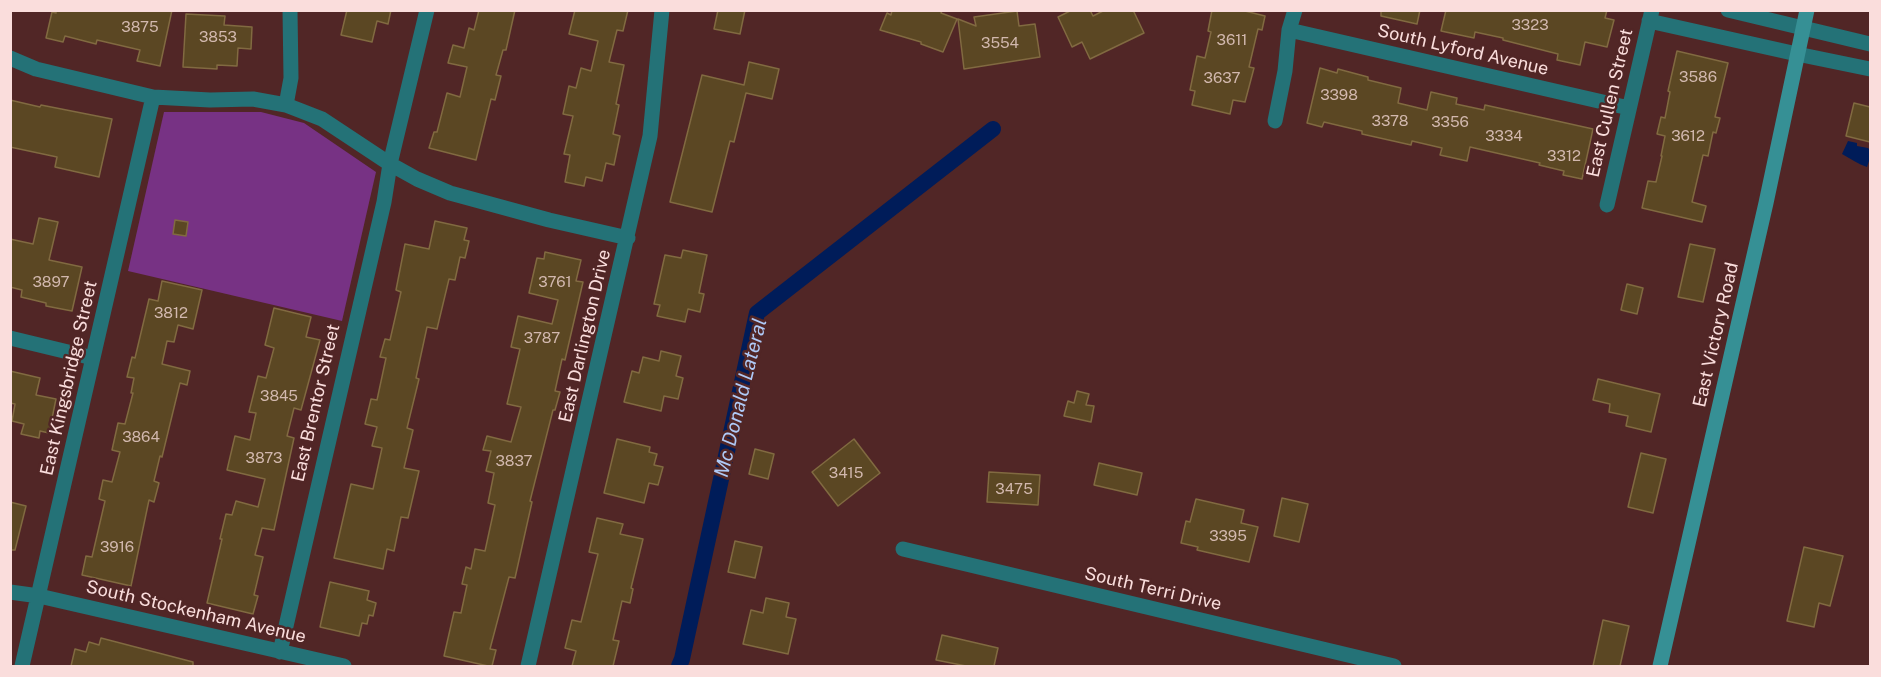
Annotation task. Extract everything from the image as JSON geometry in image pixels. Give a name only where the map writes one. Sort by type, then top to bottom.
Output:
[{"type":"main road","name":"East Victory Road","points":[[1660,666],[1753,260],[1807,10]]},
{"type":"street","points":[[286,105],[291,78],[290,10]]},
{"type":"street","name":"East Brentor Street","points":[[280,652],[427,10]]},
{"type":"street","name":"East Darlington Drive","points":[[528,666],[650,136],[662,10]]},
{"type":"street","points":[[1275,121],[1285,71],[1289,30],[1295,10]]},
{"type":"street","points":[[1728,10],[1870,44]]},
{"type":"street","points":[[1651,16],[1797,54],[1870,69]]},
{"type":"street","name":"East Cullen Street","points":[[1607,205],[1651,16]]},
{"type":"street","name":"South Lyford Avenue","points":[[1289,30],[1629,108]]},
{"type":"street","points":[[10,58],[36,69],[153,97],[210,100],[253,99],[286,105],[322,119],[390,164],[450,193],[549,220],[628,238]]},
{"type":"street","name":"East Kingsbridge Street","points":[[22,666],[153,97]]},
{"type":"street","points":[[10,338],[93,358]]},
{"type":"street","name":"South Terri Drive","points":[[903,549],[1394,666]]},
{"type":"street","name":"South Stockenham Avenue","points":[[10,592],[39,596],[345,666]]},
{"type":"shaded area","points":[[164,112],[261,112],[304,123],[376,172],[342,321],[128,271]]},
{"type":"water","points":[[1848,141],[1870,150],[1867,167],[1842,154]]},
{"type":"building","points":[[56,10],[172,10],[160,66],[137,61],[140,50],[97,40],[96,44],[65,36],[63,42],[46,38],[52,12],[56,13]]},
{"type":"building","points":[[347,10],[391,10],[388,24],[377,21],[372,42],[341,35]]},
{"type":"building","points":[[479,10],[515,10],[506,50],[503,50],[496,75],[501,76],[495,100],[491,99],[476,160],[429,148],[434,132],[437,132],[447,93],[460,97],[467,67],[448,63],[453,45],[464,48],[469,28],[474,30]]},
{"type":"building","points":[[575,10],[628,10],[623,31],[617,30],[609,62],[624,65],[613,134],[620,136],[614,165],[606,163],[602,181],[586,177],[584,186],[565,182],[570,155],[564,154],[573,116],[563,114],[569,86],[576,88],[581,68],[591,71],[598,41],[569,34]]},
{"type":"building","points":[[718,10],[745,10],[740,34],[714,29]]},
{"type":"building","points":[[892,10],[942,10],[941,13],[957,19],[943,52],[921,44],[921,42],[880,30],[887,13],[891,15]]},
{"type":"building","points":[[1072,10],[1090,10],[1093,16],[1105,10],[1133,10],[1144,33],[1090,59],[1082,42],[1072,47],[1058,17]]},
{"type":"building","points":[[1212,10],[1241,10],[1265,16],[1262,30],[1258,29],[1249,67],[1254,68],[1245,102],[1233,100],[1230,114],[1192,105],[1195,91],[1190,90],[1197,56],[1205,58],[1211,32],[1208,31]]},
{"type":"building","points":[[1381,10],[1420,10],[1417,24],[1381,16]]},
{"type":"building","points":[[1446,10],[1607,10],[1605,18],[1614,20],[1607,47],[1585,42],[1580,65],[1557,60],[1558,54],[1503,40],[1503,38],[1475,32],[1474,38],[1441,31]]},
{"type":"building","points":[[1017,11],[1019,26],[1035,24],[1040,57],[964,69],[958,19],[976,26],[974,17]]},
{"type":"building","points":[[186,14],[225,16],[224,25],[252,27],[251,49],[238,48],[237,66],[217,65],[217,69],[183,67]]},
{"type":"building","points":[[1677,51],[1728,63],[1715,117],[1720,118],[1716,133],[1713,132],[1708,156],[1703,155],[1692,202],[1706,206],[1702,222],[1642,208],[1648,181],[1656,182],[1662,156],[1665,136],[1657,134],[1661,117],[1665,118],[1670,92],[1668,91]]},
{"type":"building","points":[[749,62],[779,69],[772,99],[746,93],[734,142],[730,141],[712,212],[670,202],[702,75],[744,85]]},
{"type":"building","points":[[1320,68],[1337,73],[1338,69],[1368,77],[1368,80],[1401,88],[1398,103],[1427,110],[1431,92],[1457,98],[1456,104],[1484,110],[1485,105],[1593,129],[1582,179],[1563,175],[1564,171],[1539,165],[1540,163],[1470,147],[1467,161],[1440,155],[1442,148],[1412,141],[1411,145],[1362,134],[1362,131],[1324,122],[1322,127],[1307,123]]},
{"type":"building","points":[[10,100],[112,119],[99,177],[55,167],[57,157],[10,147]]},
{"type":"building","points":[[1854,103],[1870,107],[1870,142],[1846,136]]},
{"type":"building","points":[[39,218],[58,222],[49,260],[82,267],[72,311],[46,306],[46,303],[21,297],[22,290],[10,287],[10,239],[33,244]]},
{"type":"building","points":[[175,220],[188,222],[186,236],[173,234]]},
{"type":"building","points":[[435,221],[467,228],[464,240],[469,241],[465,258],[460,257],[455,280],[449,279],[437,329],[427,327],[416,378],[419,379],[407,428],[413,430],[404,468],[419,471],[408,518],[401,517],[394,551],[387,549],[383,569],[334,558],[351,484],[373,489],[382,448],[372,446],[377,427],[365,424],[371,399],[377,400],[386,358],[380,357],[385,339],[390,340],[401,292],[396,290],[405,244],[429,249]]},
{"type":"building","points":[[1690,244],[1715,249],[1703,302],[1678,297]]},
{"type":"building","points":[[683,250],[707,255],[699,293],[704,294],[700,312],[688,309],[685,322],[657,316],[660,305],[654,304],[665,255],[681,258]]},
{"type":"building","points":[[545,252],[581,260],[576,281],[583,282],[565,360],[562,359],[555,391],[560,392],[555,410],[553,410],[530,501],[532,502],[515,578],[509,577],[490,649],[496,650],[492,666],[488,666],[444,656],[454,612],[461,613],[467,585],[462,584],[466,567],[471,569],[475,549],[485,551],[495,505],[488,503],[494,473],[486,471],[491,451],[483,450],[487,436],[511,442],[521,407],[507,404],[520,349],[511,347],[518,316],[552,324],[558,300],[529,293],[537,258],[544,259]]},
{"type":"building","points":[[162,281],[202,290],[193,329],[178,325],[174,342],[167,341],[162,364],[190,371],[187,385],[180,383],[154,481],[159,483],[154,502],[149,500],[131,586],[82,575],[86,556],[92,557],[105,501],[99,499],[103,480],[112,482],[120,452],[112,450],[118,423],[125,424],[133,393],[131,393],[134,378],[127,377],[132,357],[135,358],[149,299],[158,301]]},
{"type":"building","points":[[1627,284],[1643,288],[1637,314],[1621,310]]},
{"type":"building","points":[[274,308],[311,317],[306,337],[320,340],[301,410],[294,408],[287,436],[294,438],[274,530],[262,528],[255,555],[263,557],[254,595],[258,596],[253,614],[207,603],[226,514],[232,515],[236,501],[258,507],[265,479],[227,470],[235,436],[250,440],[256,413],[249,412],[258,376],[266,378],[274,348],[265,345]]},
{"type":"building","points":[[661,351],[681,356],[676,376],[683,378],[678,399],[664,396],[661,411],[624,402],[632,371],[639,373],[643,357],[659,361]]},
{"type":"building","points":[[10,371],[40,378],[36,395],[56,399],[49,433],[40,431],[39,438],[21,434],[24,424],[12,421],[15,404],[10,403]]},
{"type":"building","points":[[1598,379],[1660,394],[1651,432],[1626,426],[1628,416],[1609,412],[1610,404],[1593,400]]},
{"type":"building","points":[[1077,391],[1089,394],[1086,405],[1094,406],[1091,422],[1064,416],[1068,401],[1074,403]]},
{"type":"building","points":[[617,439],[650,447],[649,452],[657,454],[654,465],[663,467],[658,485],[649,483],[644,503],[604,493]]},
{"type":"building","points":[[854,439],[880,473],[838,506],[812,472]]},
{"type":"building","points":[[755,449],[774,454],[768,479],[749,474]]},
{"type":"building","points":[[1641,453],[1666,459],[1653,513],[1628,507]]},
{"type":"building","points":[[1099,463],[1142,473],[1137,495],[1094,485]]},
{"type":"building","points":[[989,472],[1040,475],[1038,505],[987,502]]},
{"type":"building","points":[[1282,498],[1308,504],[1299,542],[1274,536]]},
{"type":"building","points":[[1196,499],[1244,510],[1241,523],[1258,527],[1249,562],[1197,550],[1198,547],[1181,543],[1186,521],[1190,522]]},
{"type":"building","points":[[10,502],[26,506],[15,550],[10,550]]},
{"type":"building","points":[[597,518],[623,524],[620,534],[643,539],[631,588],[633,589],[630,603],[622,601],[613,640],[619,641],[613,666],[572,666],[576,651],[565,648],[572,620],[581,622],[598,554],[589,552]]},
{"type":"building","points":[[735,541],[762,547],[755,578],[728,572]]},
{"type":"building","points":[[1804,547],[1843,556],[1830,606],[1819,603],[1814,627],[1787,621]]},
{"type":"building","points":[[330,582],[369,591],[367,600],[376,603],[373,616],[369,615],[367,624],[362,623],[359,636],[320,627]]},
{"type":"building","points":[[766,598],[789,603],[786,617],[796,619],[788,654],[743,644],[751,610],[763,613]]},
{"type":"building","points":[[1603,620],[1629,626],[1620,666],[1593,666]]},
{"type":"building","points":[[942,635],[998,648],[994,666],[966,666],[936,660]]},
{"type":"building","points":[[101,638],[193,662],[193,666],[71,666],[75,649],[86,652],[89,642],[99,645]]},
{"type":"waterway","name":"Mc Donald Lateral","points":[[679,666],[757,313],[993,129]]}]
